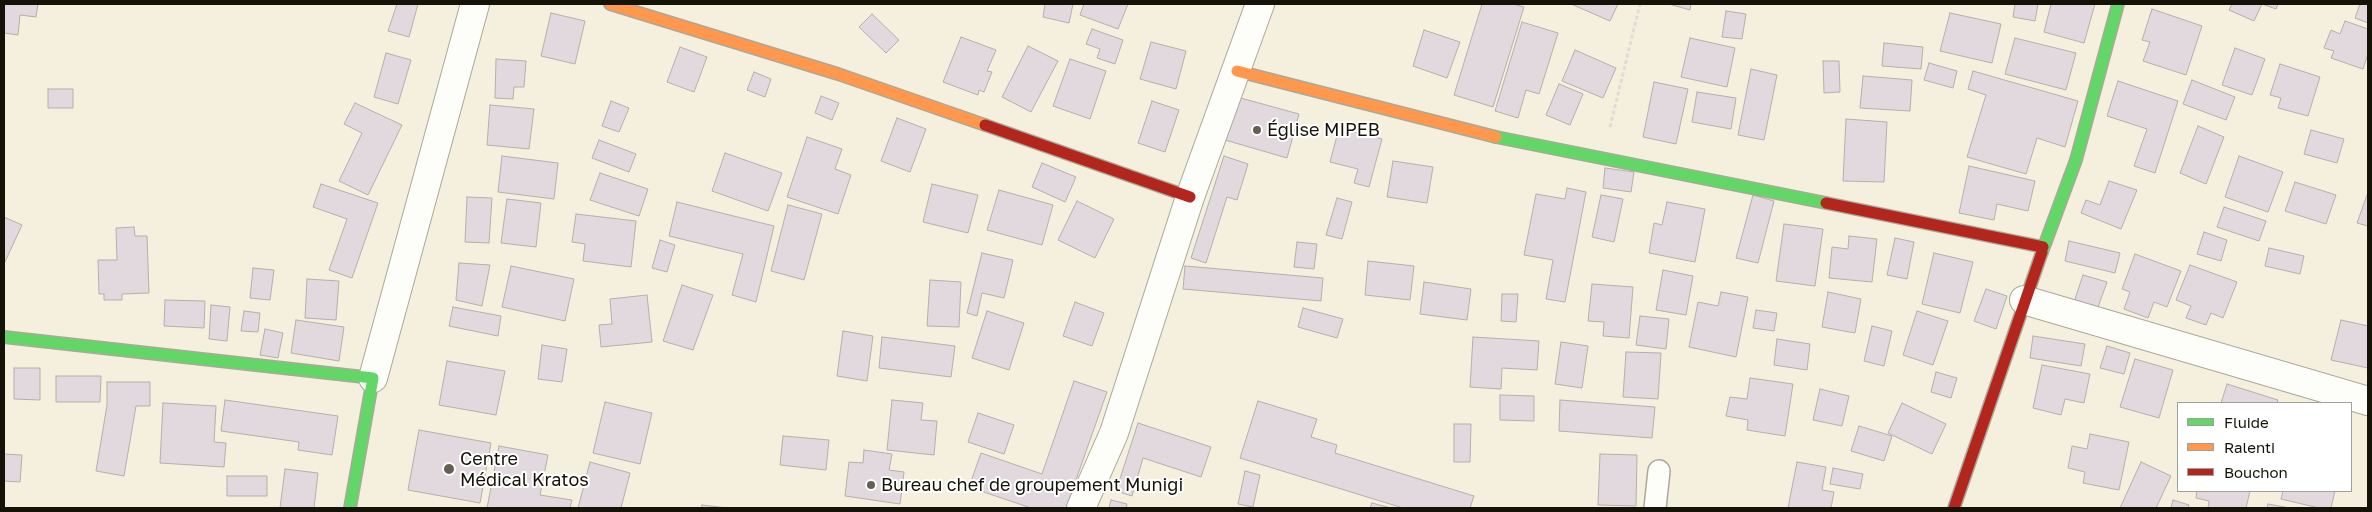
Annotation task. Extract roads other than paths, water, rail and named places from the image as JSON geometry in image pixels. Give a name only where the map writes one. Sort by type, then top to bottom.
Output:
[{"type":"street","points":[[350,508],[373,378],[475,4]]},
{"type":"street","points":[[610,4],[838,74],[1190,197]]},
{"type":"street","points":[[1081,508],[1114,432],[1190,197],[1260,4]]},
{"type":"street","points":[[1954,508],[2024,300],[2076,160],[2118,4]]},
{"type":"street","points":[[1237,71],[1482,134],[2043,247]]},
{"type":"street","points":[[2024,300],[2368,401]]},
{"type":"street","points":[[4,337],[60,345],[373,378]]},
{"type":"lane","points":[[1655,508],[1659,471]]},
{"type":"place","name":"Église MIPEB","points":[[1257,130]]},
{"type":"place","name":"Centre Médical Kratos","points":[[449,469]]},
{"type":"place","name":"Bureau chef de groupement Munigi","points":[[871,485]]}]
